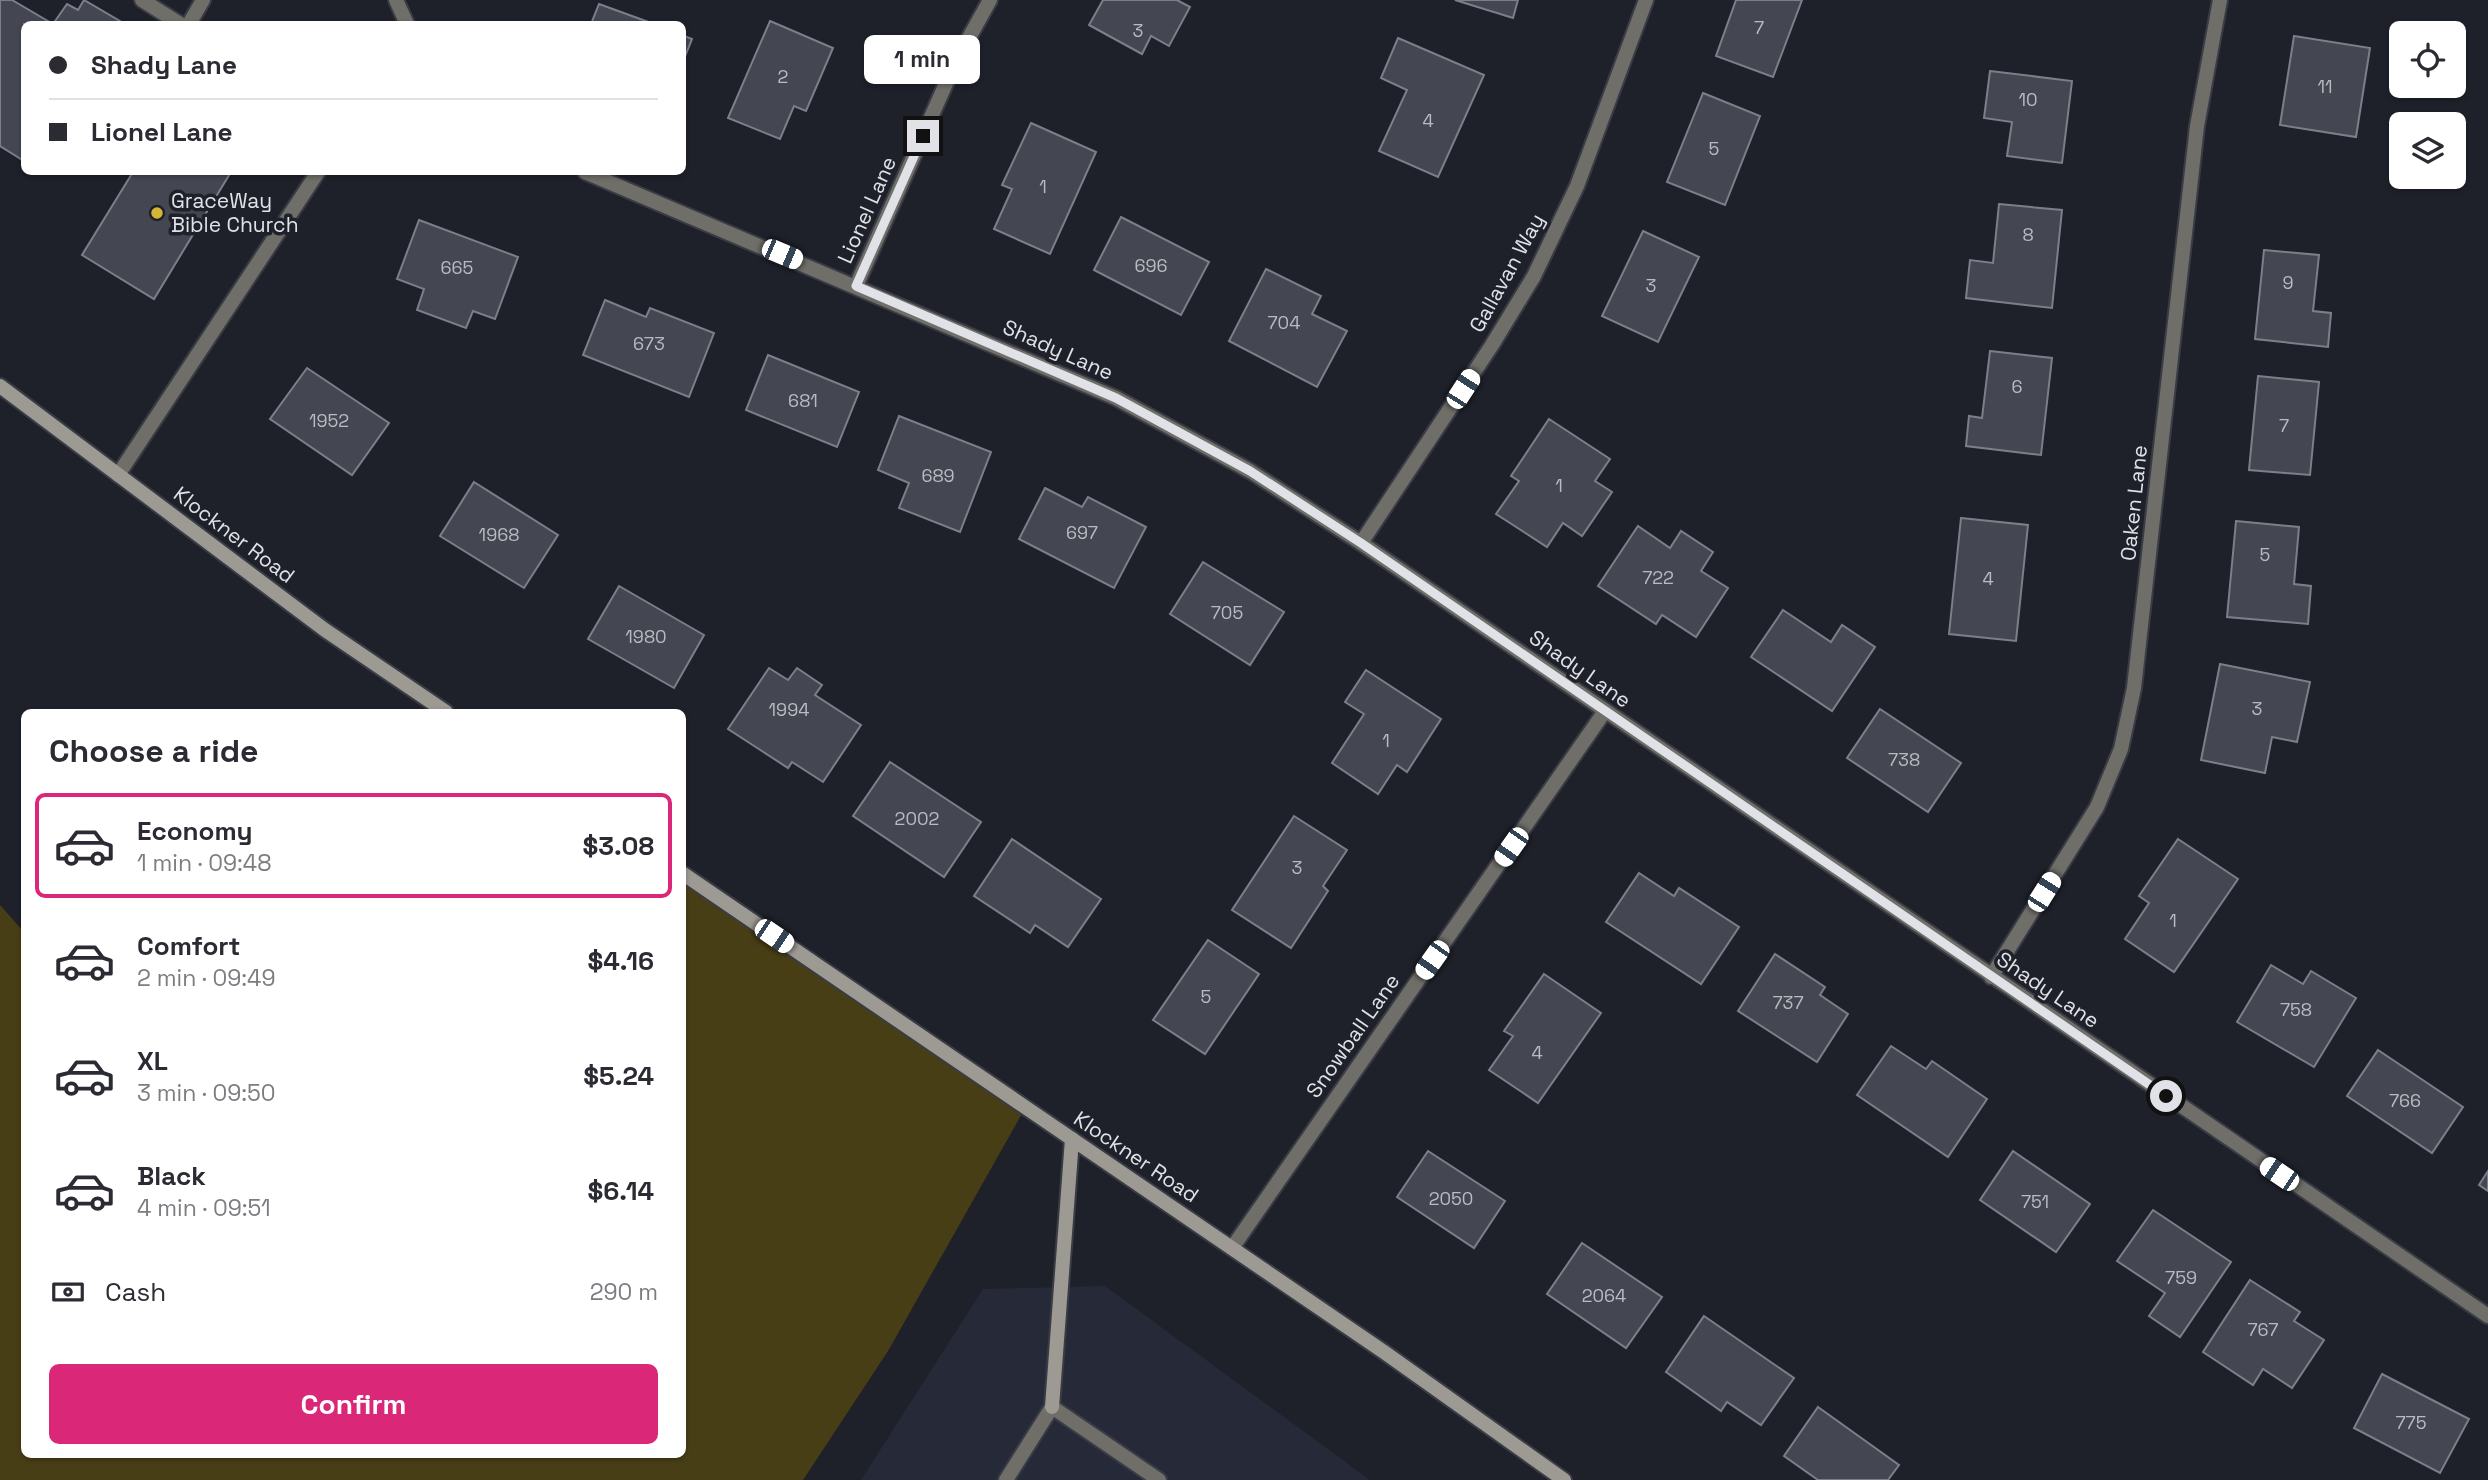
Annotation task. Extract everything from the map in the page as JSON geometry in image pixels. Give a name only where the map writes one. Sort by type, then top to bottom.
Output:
[{"type":"main road","name":"Klockner Road","points":[[0,386],[325,629],[442,709]]},
{"type":"main road","name":"Klockner Road","points":[[686,876],[1384,1352],[1564,1480]]},
{"type":"main road","points":[[1052,1407],[1072,1139]]},
{"type":"street","points":[[142,0],[175,21]]},
{"type":"street","points":[[191,21],[203,0]]},
{"type":"street","points":[[396,0],[406,21]]},
{"type":"street","name":"Lionel Lane","points":[[856,286],[956,61],[990,0]]},
{"type":"street","name":"Gallavan Way","points":[[1361,543],[1492,345],[1534,276],[1577,186],[1646,0]]},
{"type":"street","name":"Oaken Lane","points":[[1991,977],[2097,807],[2121,749],[2134,688],[2197,126],[2220,0]]},
{"type":"street","points":[[118,475],[316,175]]},
{"type":"street","name":"Shady Lane","points":[[591,175],[1116,398],[1250,471],[1361,543],[2488,1316]]},
{"type":"street","name":"Snowball Lane","points":[[1232,1248],[1605,711]]},
{"type":"street","points":[[1006,1480],[1052,1407],[1159,1480]]},
{"type":"shaded area","points":[[686,866],[1028,1103],[888,1351],[803,1480],[0,1480],[0,905],[21,929],[21,1458],[686,1458]]},
{"type":"shaded area","points":[[1105,1286],[1370,1480],[861,1480],[983,1289]]},
{"type":"building","points":[[0,0],[12,0],[48,21],[21,21],[21,159],[0,146]]},
{"type":"building","points":[[84,0],[120,21],[55,21],[67,4],[78,10]]},
{"type":"building","points":[[1103,0],[1177,0],[1190,7],[1169,46],[1151,36],[1142,54],[1089,25]]},
{"type":"building","points":[[1455,0],[1518,0],[1513,18]]},
{"type":"building","points":[[1736,0],[1802,0],[1773,77],[1716,56]]},
{"type":"building","points":[[599,4],[646,21],[592,21]]},
{"type":"building","points":[[770,21],[833,48],[806,111],[794,106],[780,139],[728,118]]},
{"type":"building","points":[[2294,36],[2370,48],[2356,137],[2280,125]]},
{"type":"building","points":[[686,37],[692,39],[686,54]]},
{"type":"building","points":[[1398,38],[1484,75],[1438,177],[1379,151],[1407,90],[1381,78]]},
{"type":"building","points":[[1990,71],[2072,81],[2062,163],[2007,156],[2012,122],[1984,118]]},
{"type":"building","points":[[1703,93],[1760,116],[1725,205],[1667,182]]},
{"type":"building","points":[[1031,123],[1096,152],[1050,254],[994,229],[1012,189],[1002,185]]},
{"type":"building","name":"GraceWay Bible Church","points":[[131,175],[229,175],[154,299],[82,255]]},
{"type":"building","points":[[1999,204],[2062,210],[2052,308],[1966,298],[1970,260],[1993,263]]},
{"type":"building","points":[[1121,217],[1209,262],[1181,315],[1094,270]]},
{"type":"building","points":[[419,220],[518,257],[495,319],[473,311],[466,328],[417,310],[424,289],[397,279]]},
{"type":"building","points":[[1643,231],[1699,257],[1658,342],[1602,316]]},
{"type":"building","points":[[2264,250],[2319,255],[2313,311],[2331,313],[2328,347],[2255,339]]},
{"type":"building","points":[[1266,269],[1321,296],[1312,314],[1347,331],[1317,387],[1229,341]]},
{"type":"building","points":[[605,300],[646,317],[650,308],[714,333],[689,397],[583,355]]},
{"type":"building","points":[[1990,351],[2052,358],[2041,455],[1966,446],[1969,416],[1982,418]]},
{"type":"building","points":[[768,355],[859,392],[837,447],[746,410]]},
{"type":"building","points":[[307,368],[389,423],[352,475],[270,419]]},
{"type":"building","points":[[2258,376],[2319,382],[2310,475],[2249,470]]},
{"type":"building","points":[[899,416],[991,452],[960,532],[899,508],[909,483],[878,470]]},
{"type":"building","points":[[1549,419],[1610,459],[1595,481],[1612,492],[1582,536],[1563,523],[1547,547],[1496,514],[1519,481],[1511,476]]},
{"type":"building","points":[[474,482],[558,535],[524,588],[440,536]]},
{"type":"building","points":[[1045,488],[1082,507],[1088,497],[1146,527],[1114,588],[1019,539]]},
{"type":"building","points":[[1961,518],[2028,525],[2016,641],[1949,634]]},
{"type":"building","points":[[2236,521],[2299,527],[2294,584],[2311,586],[2308,624],[2227,617]]},
{"type":"building","points":[[1638,526],[1670,548],[1681,531],[1713,552],[1701,571],[1728,588],[1696,637],[1662,615],[1656,624],[1598,586]]},
{"type":"building","points":[[1203,562],[1284,612],[1250,665],[1170,614]]},
{"type":"building","points":[[619,586],[704,635],[674,688],[588,639]]},
{"type":"building","points":[[1783,610],[1831,642],[1842,625],[1875,647],[1832,711],[1751,657]]},
{"type":"building","points":[[2220,664],[2310,682],[2297,742],[2272,737],[2265,773],[2201,760]]},
{"type":"building","points":[[769,668],[788,680],[797,668],[822,685],[815,695],[861,725],[823,782],[792,762],[788,768],[728,729]]},
{"type":"building","points":[[1366,670],[1441,719],[1407,772],[1397,765],[1378,794],[1332,763],[1364,714],[1345,702]]},
{"type":"building","points":[[1880,709],[1961,763],[1928,812],[1847,758]]},
{"type":"building","points":[[890,762],[981,822],[944,877],[853,816]]},
{"type":"building","points":[[1294,816],[1347,850],[1323,886],[1328,891],[1291,948],[1232,910]]},
{"type":"building","points":[[1012,839],[1101,899],[1068,947],[1035,925],[1030,933],[974,896]]},
{"type":"building","points":[[2178,839],[2238,879],[2174,972],[2125,939],[2149,903],[2139,896]]},
{"type":"building","points":[[1639,873],[1674,896],[1679,888],[1739,927],[1701,984],[1606,922]]},
{"type":"building","points":[[1208,940],[1259,974],[1205,1054],[1153,1020]]},
{"type":"building","points":[[1775,954],[1825,987],[1820,995],[1848,1014],[1817,1062],[1738,1011]]},
{"type":"building","points":[[2271,965],[2303,984],[2311,971],[2356,998],[2314,1067],[2237,1022]]},
{"type":"building","points":[[1544,974],[1601,1013],[1538,1103],[1489,1070],[1513,1036],[1504,1031]]},
{"type":"building","points":[[1891,1046],[1926,1069],[1932,1061],[1987,1099],[1948,1157],[1857,1095]]},
{"type":"building","points":[[2378,1050],[2463,1107],[2432,1153],[2347,1096]]},
{"type":"building","points":[[1428,1151],[1505,1201],[1474,1248],[1397,1197]]},
{"type":"building","points":[[2013,1151],[2090,1204],[2056,1252],[1980,1200]]},
{"type":"building","points":[[2488,1171],[2488,1191],[2479,1185]]},
{"type":"building","points":[[2153,1210],[2231,1262],[2180,1337],[2149,1316],[2165,1293],[2117,1261]]},
{"type":"building","points":[[1582,1243],[1662,1297],[1626,1348],[1547,1294]]},
{"type":"building","points":[[2250,1280],[2300,1312],[2294,1321],[2324,1340],[2292,1388],[2263,1369],[2253,1385],[2203,1352]]},
{"type":"building","points":[[1704,1316],[1794,1378],[1761,1425],[1727,1402],[1721,1411],[1666,1372]]},
{"type":"building","points":[[2382,1374],[2469,1419],[2440,1473],[2354,1428]]},
{"type":"building","points":[[1818,1407],[1899,1465],[1888,1480],[1818,1480],[1784,1456]]},
{"type":"place","name":"GraceWay Bible Church","points":[[157,213]]},
{"type":"route","points":[[923,136],[856,286],[1116,398],[1250,471],[1361,543],[2166,1096]]}]
